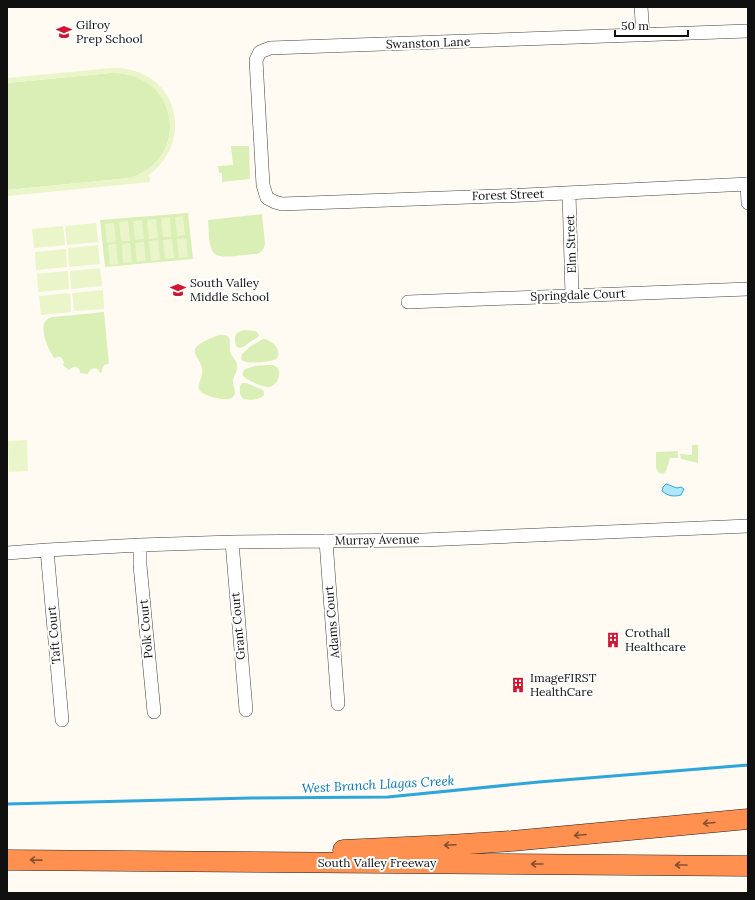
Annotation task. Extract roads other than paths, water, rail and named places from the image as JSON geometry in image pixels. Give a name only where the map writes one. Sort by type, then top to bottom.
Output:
[{"type":"highway","points":[[65,860],[376,849],[470,844],[748,819]]},
{"type":"highway","name":"South Valley Freeway","points":[[7,860],[748,866]]},
{"type":"street","points":[[641,7],[643,35]]},
{"type":"street","name":"Swanston Lane","points":[[269,200],[263,185],[256,60],[260,52],[270,48],[748,31]]},
{"type":"street","points":[[748,184],[748,203]]},
{"type":"street","name":"Forest Street","points":[[269,200],[282,204],[569,193],[748,184]]},
{"type":"street","name":"Elm Street","points":[[569,193],[572,295]]},
{"type":"street","name":"Springdale Court","points":[[408,302],[748,289]]},
{"type":"street","name":"Murray Avenue","points":[[7,553],[140,545],[435,539],[748,526]]},
{"type":"street","name":"Adams Court","points":[[326,541],[338,704]]},
{"type":"street","name":"Grant Court","points":[[232,542],[246,710]]},
{"type":"street","name":"Polk Court","points":[[140,545],[140,566],[154,712]]},
{"type":"street","name":"Taft Court","points":[[47,550],[62,720]]},
{"type":"water","points":[[666,484],[684,489],[681,495],[669,495],[662,491]]},
{"type":"waterway","name":"West Branch Llagas Creek","points":[[7,804],[251,798],[388,797],[539,782],[748,765]]},
{"type":"place","name":"Gilroy Prep School","points":[[64,32]]},
{"type":"place","name":"South Valley Middle School","points":[[178,290]]},
{"type":"place","name":"Crothall Healthcare","points":[[613,640]]},
{"type":"place","name":"ImageFIRST HealthCare","points":[[518,685]]}]
